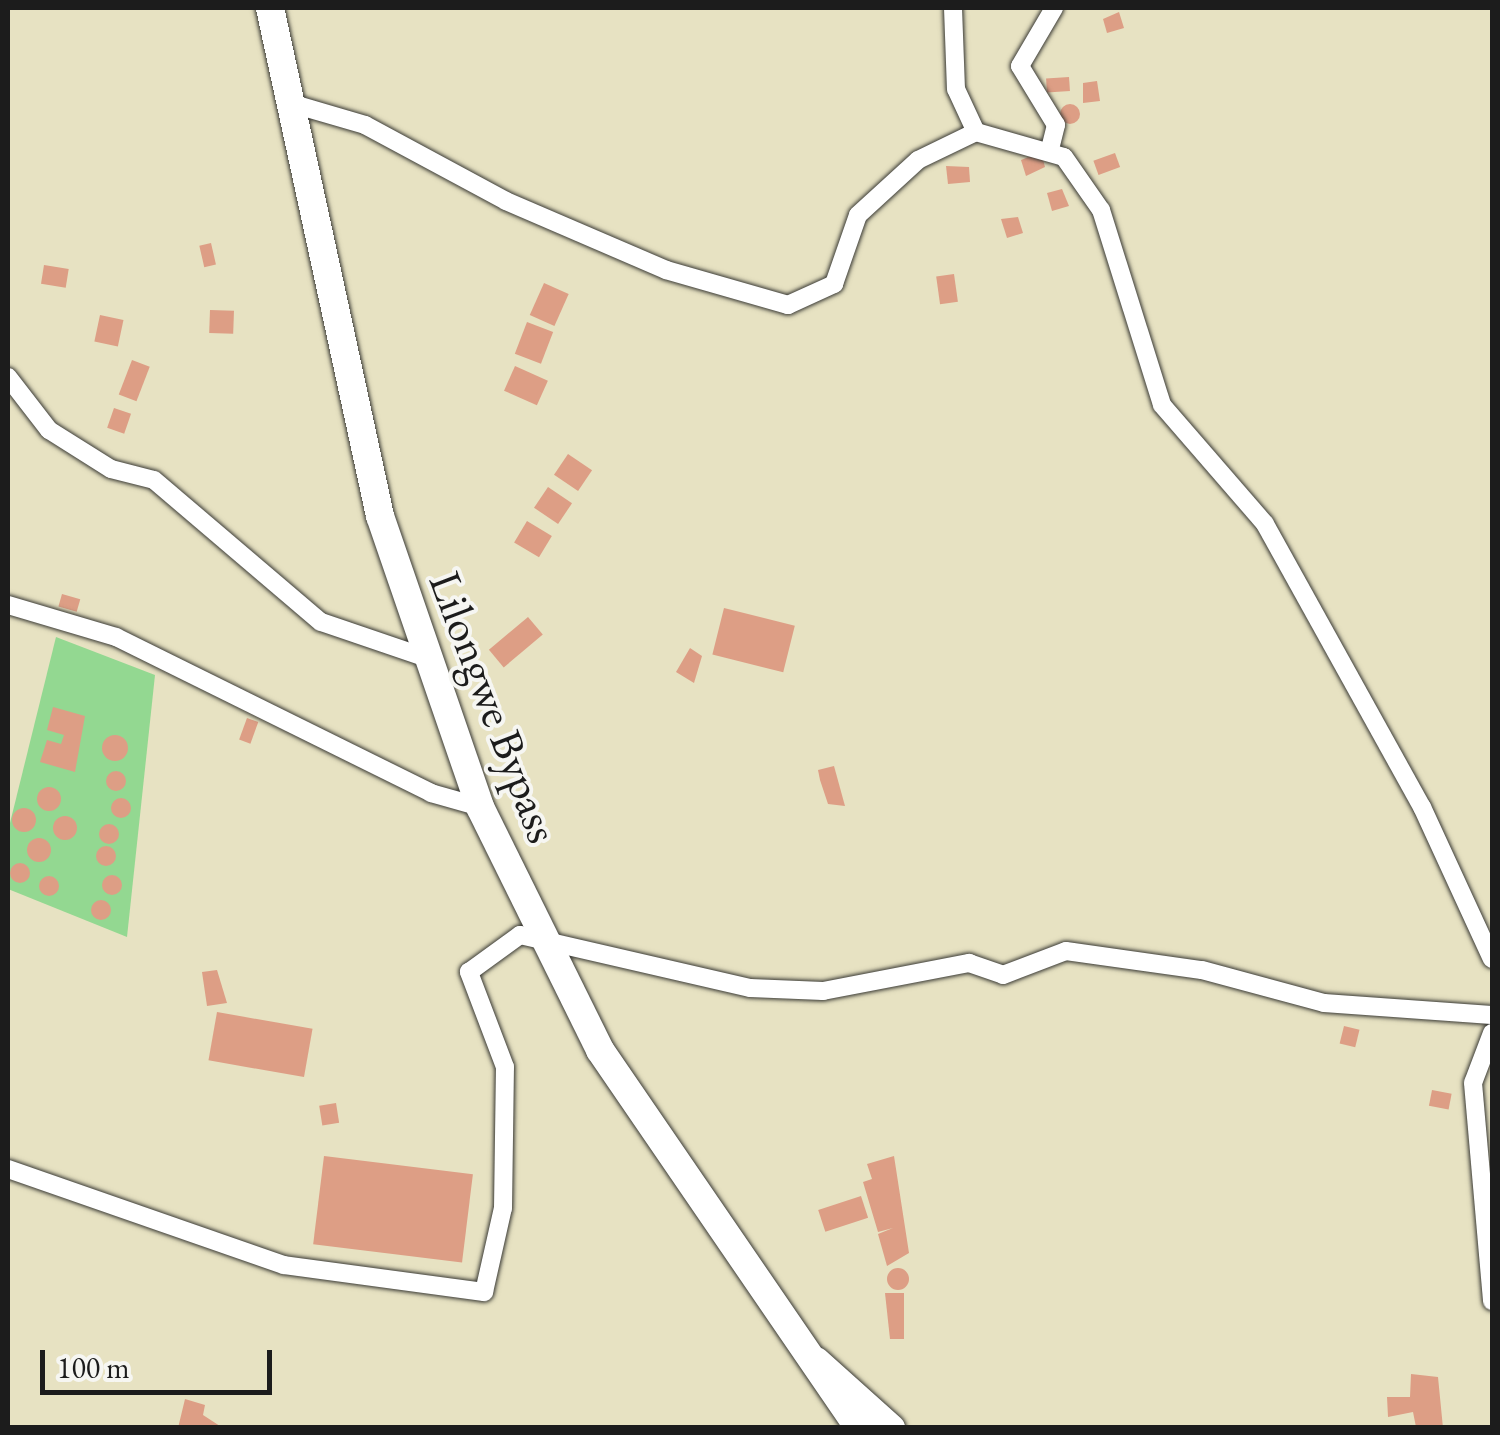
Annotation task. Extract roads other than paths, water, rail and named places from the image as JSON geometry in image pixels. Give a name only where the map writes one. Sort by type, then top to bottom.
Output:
[{"type":"main road","name":"Lilongwe Bypass","points":[[270,8],[380,516],[424,657],[480,806],[543,941],[667,1156],[860,1428]]},
{"type":"main road","name":"Lilongwe Bypass","points":[[816,1361],[891,1428]]},
{"type":"street","points":[[953,8],[956,89],[976,132]]},
{"type":"street","points":[[1050,149],[1056,125],[1020,66],[1054,8]]},
{"type":"street","points":[[290,104],[365,126],[506,201],[666,270],[788,305],[834,284],[858,215],[895,174],[976,132],[1050,149],[1085,179],[1101,210],[1162,405],[1265,524],[1422,807],[1492,959]]},
{"type":"street","points":[[9,381],[49,430],[110,469],[154,480],[321,622],[424,657]]},
{"type":"street","points":[[8,606],[116,637],[431,793],[480,806]]},
{"type":"street","points":[[8,1169],[284,1264],[484,1292],[504,1208],[506,1067],[469,972],[520,936],[750,988],[823,991],[969,963],[1003,975],[1066,951],[1202,970],[1324,1003],[1492,1015]]},
{"type":"street","points":[[1492,1033],[1473,1083],[1492,1301]]}]
